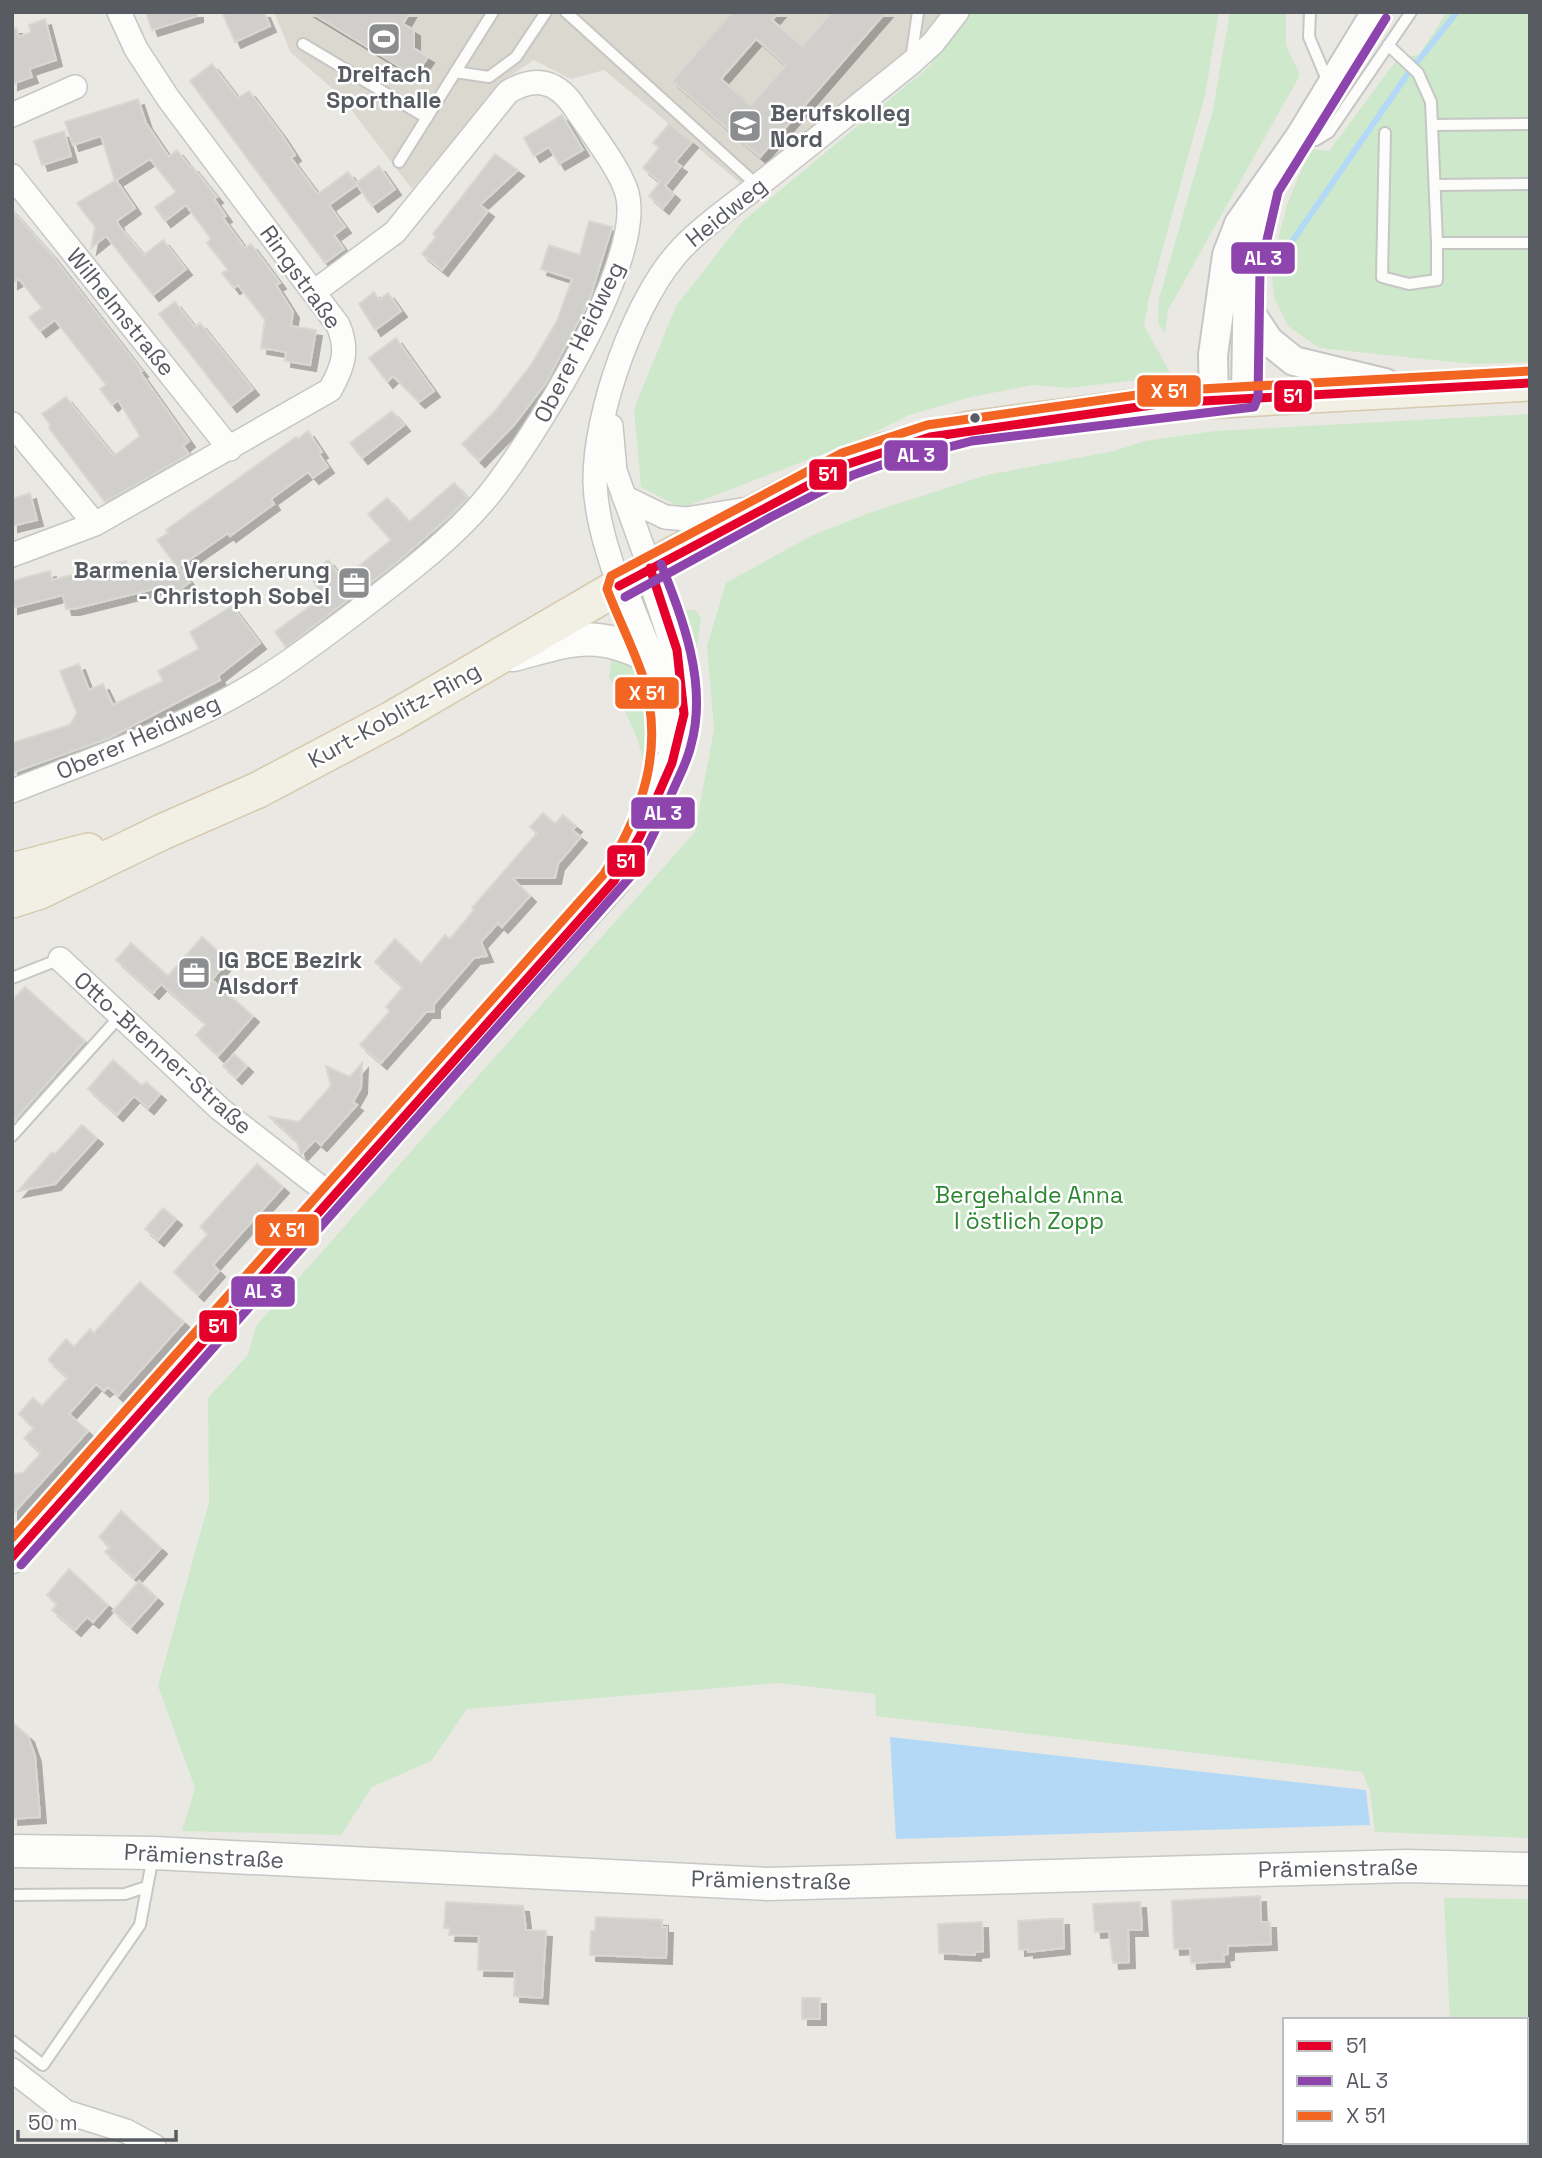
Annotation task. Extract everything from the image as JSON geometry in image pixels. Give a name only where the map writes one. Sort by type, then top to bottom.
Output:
[{"type":"main road","name":"Kurt-Koblitz-Ring","points":[[12,900],[40,891],[258,790],[392,719],[650,568],[848,464],[930,437],[1127,408],[1230,398],[1530,383]]},
{"type":"main road","points":[[12,1557],[614,881],[649,821],[676,756],[682,732],[683,705],[675,645],[650,568]]},
{"type":"main road","points":[[619,586],[648,656],[663,708],[664,741],[660,791]]},
{"type":"main road","points":[[492,661],[579,638],[612,640],[648,656]]},
{"type":"main road","name":"Kurt-Koblitz-Ring","points":[[12,871],[163,832]]},
{"type":"main road","name":"Prämienstraße","points":[[12,1851],[154,1853],[768,1884],[1407,1866],[1530,1869]]},
{"type":"street","name":"Ringstraße","points":[[12,555],[95,524],[330,390],[340,373],[345,341],[338,325],[168,98],[136,49],[119,12]]},
{"type":"street","name":"Heidweg","points":[[619,586],[605,545],[595,483],[597,449],[620,361],[652,285],[682,248],[911,63],[933,43],[957,12]]},
{"type":"street","points":[[1230,398],[1213,355],[1227,255],[1239,224],[1300,137],[1377,12]]},
{"type":"street","name":"Oberer Heidweg","points":[[12,791],[162,732],[261,681],[404,575],[481,504],[527,444],[566,378],[622,256],[630,219],[626,192],[565,94],[544,83],[525,82],[508,92],[395,232],[314,292]]},
{"type":"street","points":[[12,115],[75,87]]},
{"type":"street","name":"Wilhelmstraße","points":[[12,176],[230,449]]},
{"type":"street","points":[[1230,398],[1245,305],[1248,268],[1267,187]]},
{"type":"street","points":[[1245,305],[1269,341],[1294,361],[1410,389]]},
{"type":"street","name":"Heidweg","points":[[610,395],[612,447],[624,497],[650,568]]},
{"type":"street","points":[[12,424],[95,524]]},
{"type":"street","points":[[624,497],[665,517],[686,519],[765,506]]},
{"type":"street","name":"Otto-Brenner-Straße","points":[[60,959],[220,1109],[333,1197]]},
{"type":"street","points":[[12,2070],[66,2112],[126,2131],[154,2146]]},
{"type":"lane","points":[[399,162],[493,12]]},
{"type":"lane","points":[[455,72],[489,77],[516,57],[546,12]]},
{"type":"lane","points":[[566,12],[758,186]]},
{"type":"lane","points":[[911,63],[918,12]]},
{"type":"lane","points":[[1310,12],[1309,37],[1331,87]]},
{"type":"lane","points":[[1300,137],[1316,140],[1329,132],[1411,12]]},
{"type":"lane","points":[[303,44],[426,118]]},
{"type":"lane","points":[[1385,133],[1381,277],[1409,284],[1437,280],[1432,102],[1418,73],[1388,45]]},
{"type":"lane","points":[[1434,125],[1530,124]]},
{"type":"lane","points":[[1436,185],[1530,184]]},
{"type":"lane","points":[[1437,243],[1530,243]]},
{"type":"lane","points":[[12,978],[60,959]]},
{"type":"lane","points":[[12,1136],[121,1015]]},
{"type":"lane","points":[[12,2041],[44,2066],[140,1925],[154,1853]]},
{"type":"lane","points":[[12,1895],[125,1894],[146,1887]]},
{"type":"shaded area","name":"Berufskolleg Nord","points":[[274,12],[938,12],[937,25],[891,67],[745,187],[604,70],[571,79],[534,60],[504,80],[412,189],[339,94],[291,53]]},
{"type":"green space","points":[[938,12],[1219,12],[1205,95],[1149,298],[1144,326],[1172,376],[1069,388],[1033,385],[971,397],[909,415],[859,440],[682,508],[641,487],[634,409],[676,306],[742,222],[931,65]]},
{"type":"green space","points":[[1230,12],[1286,12],[1286,45],[1300,75],[1168,310],[1165,333],[1158,323],[1159,299],[1213,110]]},
{"type":"green space","points":[[1447,12],[1530,12],[1530,362],[1472,364],[1319,348],[1288,326],[1274,297],[1271,266],[1287,205],[1310,149],[1329,151],[1398,58],[1419,55]]},
{"type":"green space","name":"Bergehalde Anna I östlich Zopp","points":[[1530,414],[1530,1838],[1375,1832],[1370,1790],[1362,1772],[876,1716],[875,1694],[778,1683],[467,1709],[431,1761],[372,1787],[341,1835],[182,1831],[195,1788],[158,1686],[209,1502],[208,1398],[248,1355],[256,1326],[695,832],[714,729],[707,646],[726,583],[811,536],[872,512],[987,475],[1114,451],[1145,441],[1215,431]]},
{"type":"green space","points":[[695,610],[701,618],[694,667],[680,611]]},
{"type":"green space","points":[[613,651],[638,668],[657,724],[647,778],[638,740],[609,677]]},
{"type":"green space","points":[[1444,1898],[1530,1899],[1530,2146],[1438,2146],[1528,2144],[1528,2018],[1450,2018]]},
{"type":"water","points":[[890,1737],[1366,1790],[1370,1825],[896,1839]]},
{"type":"building","points":[[146,12],[197,12],[197,16],[152,30]]},
{"type":"building","points":[[222,12],[264,12],[270,26],[235,42]]},
{"type":"building","name":"Dreifach Sporthalle","points":[[310,12],[410,12],[403,24],[414,30],[414,48],[428,57],[415,76]]},
{"type":"building","points":[[732,12],[779,12],[772,20],[802,46],[832,12],[886,12],[760,157],[672,81]],"holes":[[[756,39],[786,65],[751,105],[721,79]]]},
{"type":"building","points":[[45,19],[56,60],[29,69],[32,77],[12,84],[12,28],[16,28],[19,37],[31,32],[29,25]]},
{"type":"building","points":[[212,64],[238,98],[249,91],[282,135],[295,155],[291,158],[318,194],[348,172],[356,183],[379,166],[395,189],[372,206],[357,185],[329,205],[345,227],[334,235],[344,249],[325,263],[190,81]]},
{"type":"building","points":[[138,99],[146,123],[169,157],[177,150],[190,167],[192,166],[217,197],[214,199],[226,216],[223,218],[245,248],[251,244],[280,283],[276,285],[293,312],[291,326],[316,330],[310,365],[285,361],[286,352],[261,348],[265,320],[238,285],[234,288],[222,273],[228,270],[207,243],[211,239],[186,205],[165,221],[155,207],[176,192],[150,159],[115,181],[101,136],[73,145],[65,122]]},
{"type":"building","points":[[562,115],[583,150],[559,164],[549,147],[534,156],[524,138]]},
{"type":"building","points":[[669,124],[692,142],[675,162],[681,166],[665,186],[674,194],[663,208],[649,196],[660,182],[643,168],[659,148],[653,143]]},
{"type":"building","points":[[64,131],[71,156],[42,165],[34,141]]},
{"type":"building","points":[[495,154],[518,170],[480,205],[488,211],[442,270],[422,254],[436,237],[433,234]]},
{"type":"building","points":[[116,180],[135,208],[117,221],[119,226],[144,255],[163,240],[186,269],[153,295],[106,236],[91,248],[95,227],[77,203]]},
{"type":"building","points":[[12,210],[51,254],[142,371],[140,372],[189,441],[183,446],[189,454],[105,502],[49,428],[50,424],[42,414],[66,397],[114,456],[140,436],[118,400],[112,405],[100,389],[106,385],[55,320],[40,331],[29,317],[42,308],[19,279],[12,283]]},
{"type":"building","points":[[589,221],[612,227],[589,301],[546,383],[514,425],[479,461],[462,444],[495,411],[531,365],[557,321],[572,279],[541,269],[549,245],[580,255]]},
{"type":"building","points":[[374,292],[379,300],[388,293],[401,311],[375,330],[359,304]]},
{"type":"building","points":[[175,302],[195,327],[200,323],[253,389],[231,406],[159,314]]},
{"type":"building","points":[[396,338],[434,391],[419,402],[393,376],[387,382],[369,358]]},
{"type":"building","points":[[392,411],[404,425],[362,458],[350,443]]},
{"type":"building","points":[[308,431],[328,467],[313,478],[308,472],[271,499],[274,504],[230,536],[228,533],[179,567],[190,582],[172,595],[166,586],[74,609],[66,609],[63,595],[12,608],[12,581],[50,571],[52,580],[126,561],[129,574],[161,579],[159,575],[175,564],[157,540],[168,533],[166,530]]},
{"type":"building","points":[[454,483],[468,498],[448,518],[395,564],[286,647],[275,632],[324,596],[309,576],[328,560],[343,579],[391,540],[368,514],[387,498],[409,522]]},
{"type":"building","points":[[30,493],[37,520],[12,526],[12,499]]},
{"type":"building","points":[[232,606],[260,643],[218,676],[220,680],[109,738],[12,773],[12,743],[70,725],[77,713],[60,671],[79,664],[89,690],[103,684],[113,705],[163,681],[158,671],[199,649],[190,632]]},
{"type":"building","points":[[543,813],[555,824],[563,815],[576,826],[572,830],[581,837],[558,864],[555,878],[512,878],[530,896],[502,927],[498,923],[481,942],[487,956],[474,958],[434,1004],[434,1012],[426,1012],[381,1063],[360,1045],[390,1011],[386,1007],[403,987],[375,962],[395,939],[421,964],[445,935],[450,939],[474,910],[472,908],[537,833],[530,827]]},
{"type":"building","points":[[202,937],[228,960],[212,980],[253,1016],[218,1056],[196,1035],[206,1024],[161,984],[153,993],[116,960],[131,943],[168,976]]},
{"type":"building","points":[[25,987],[85,1041],[12,1123],[12,1001]]},
{"type":"building","points":[[234,1054],[247,1066],[236,1078],[223,1066]]},
{"type":"building","points":[[113,1060],[142,1086],[146,1082],[160,1094],[148,1108],[134,1096],[117,1115],[88,1089]]},
{"type":"building","points":[[362,1063],[361,1088],[353,1102],[357,1105],[321,1145],[315,1140],[301,1155],[297,1142],[270,1117],[299,1122],[331,1086],[326,1066],[350,1077]]},
{"type":"building","points":[[82,1125],[97,1138],[55,1184],[18,1191],[52,1152],[55,1154]]},
{"type":"building","points":[[257,1164],[283,1187],[213,1265],[219,1271],[198,1295],[174,1272],[208,1234],[200,1227]]},
{"type":"building","points":[[163,1208],[176,1219],[158,1240],[145,1229]]},
{"type":"building","points":[[140,1282],[184,1322],[118,1396],[108,1387],[104,1391],[96,1384],[69,1414],[88,1431],[12,1515],[12,1474],[23,1473],[41,1453],[24,1438],[34,1428],[19,1414],[33,1398],[42,1406],[68,1378],[48,1360],[66,1339],[74,1347],[90,1329],[94,1333]]},
{"type":"building","points":[[121,1511],[161,1548],[134,1578],[105,1552],[110,1547],[99,1537]]},
{"type":"building","points":[[69,1569],[108,1605],[93,1622],[87,1617],[75,1630],[52,1610],[57,1605],[47,1595]]},
{"type":"building","points":[[139,1581],[157,1598],[131,1627],[113,1611]]},
{"type":"building","points":[[12,1722],[28,1736],[35,1756],[40,1817],[12,1819]]},
{"type":"building","points":[[1260,1896],[1261,1922],[1270,1922],[1271,1944],[1228,1946],[1228,1954],[1223,1955],[1224,1961],[1191,1963],[1190,1948],[1174,1949],[1172,1901]]},
{"type":"building","points":[[446,1902],[523,1906],[526,1930],[546,1931],[542,1998],[514,1996],[515,1971],[478,1970],[479,1936],[449,1935],[450,1928],[444,1928]]},
{"type":"building","points":[[1140,1902],[1142,1930],[1128,1930],[1129,1962],[1113,1963],[1109,1931],[1095,1932],[1093,1904]]},
{"type":"building","points":[[596,1917],[662,1920],[662,1927],[667,1927],[666,1958],[590,1955],[591,1931],[595,1931]]},
{"type":"building","points":[[1063,1919],[1064,1948],[1028,1952],[1028,1949],[1019,1950],[1018,1921]]},
{"type":"building","points":[[982,1922],[983,1951],[975,1952],[975,1955],[939,1953],[938,1924]]},
{"type":"building","points":[[802,1998],[820,1998],[820,2019],[802,2019]]},
{"type":"waterway","points":[[1280,259],[1407,75],[1457,12]]},
{"type":"transit line","points":[[625,597],[853,475],[887,463],[972,441],[1254,407],[1258,397],[1260,270],[1278,192],[1386,18]]},
{"type":"transit line","points":[[12,1538],[604,874],[630,827],[639,803],[647,778],[652,727],[642,674],[607,589],[611,576],[842,453],[927,425],[1165,391],[1529,371]]},
{"type":"transit line","name":"51","points":[[619,586],[848,464],[930,437],[1166,403],[1530,383]]},
{"type":"transit line","points":[[21,1565],[631,876],[685,764],[695,722],[697,699],[691,653],[661,564]]},
{"type":"transit line","name":"51","points":[[12,1557],[614,881],[640,836],[672,763],[684,714],[677,650],[650,568]]},
{"type":"place","name":"Dreifach Sporthalle","points":[[384,39]]},
{"type":"place","name":"Berufskolleg Nord","points":[[745,126]]},
{"type":"place","name":"Barmenia Versicherung - Christoph Sobel","points":[[354,583]]},
{"type":"place","name":"IG BCE Bezirk Alsdorf","points":[[194,973]]}]
